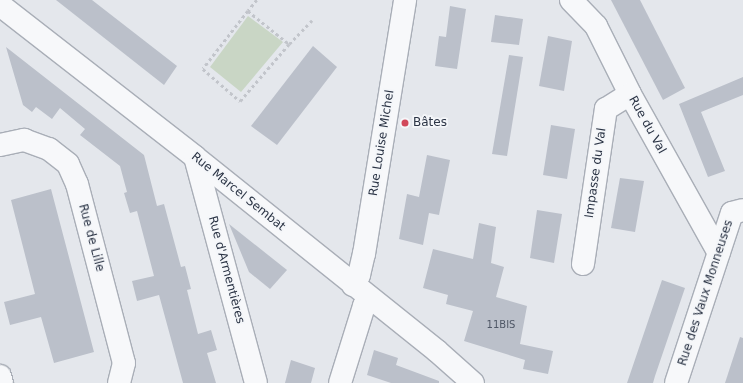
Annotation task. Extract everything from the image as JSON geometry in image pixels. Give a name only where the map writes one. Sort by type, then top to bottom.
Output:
[{"type":"street","name":"Rue Louise Michel","points":[[340,383],[364,306],[359,275],[364,254],[405,0]]},
{"type":"street","name":"Rue du Val","points":[[571,0],[596,26],[630,94],[719,253]]},
{"type":"street","name":"Rue Marcel Sembat","points":[[0,5],[195,157],[437,351],[473,383]]},
{"type":"street","name":"Impasse du Val","points":[[583,264],[606,109],[630,94]]},
{"type":"street","name":"Rue de Lille","points":[[1,139],[24,140],[49,149],[68,164],[77,184],[124,363],[119,383]]},
{"type":"street","name":"Rue d'Armentières","points":[[195,157],[256,383]]},
{"type":"street","name":"Rue des Vaux Monneuses","points":[[676,383],[732,213],[743,210]]},
{"type":"street","points":[[0,376],[2,383]]},
{"type":"path","points":[[257,0],[203,69],[240,101],[289,44],[312,20]]},
{"type":"path","points":[[248,11],[289,44]]},
{"type":"green space","points":[[248,16],[283,42],[241,92],[210,67]]},
{"type":"building","points":[[56,0],[92,0],[177,66],[164,85]]},
{"type":"building","points":[[611,0],[640,0],[685,88],[663,100]]},
{"type":"building","points":[[450,6],[466,9],[457,69],[435,66],[439,36],[446,37]]},
{"type":"building","points":[[495,15],[523,19],[519,45],[491,42]]},
{"type":"building","points":[[548,36],[572,41],[564,91],[539,86]]},
{"type":"building","points":[[313,46],[337,67],[277,145],[251,126]]},
{"type":"building","points":[[6,47],[144,155],[157,206],[164,204],[181,267],[185,266],[191,289],[187,290],[198,334],[211,330],[217,350],[207,353],[216,383],[183,383],[159,295],[137,301],[132,281],[154,276],[137,211],[130,213],[124,193],[127,192],[120,166],[80,135],[85,129],[60,108],[52,119],[36,107],[32,112],[23,105]]},
{"type":"building","points":[[509,55],[523,57],[507,156],[492,154]]},
{"type":"building","points":[[743,77],[743,95],[701,112],[725,171],[708,177],[679,104]]},
{"type":"building","points":[[551,125],[575,129],[567,179],[543,175]]},
{"type":"building","points":[[427,155],[450,160],[439,215],[429,213],[423,245],[399,239],[407,194],[419,197]]},
{"type":"building","points":[[620,178],[644,181],[635,232],[611,228]]},
{"type":"building","points":[[51,189],[94,352],[54,363],[41,317],[10,325],[4,302],[35,294],[11,200]]},
{"type":"building","points":[[537,210],[562,214],[554,263],[530,258]]},
{"type":"building","points":[[479,223],[496,227],[491,263],[504,267],[496,297],[527,306],[520,344],[553,351],[548,374],[523,369],[525,360],[464,341],[473,311],[446,304],[448,295],[423,288],[433,249],[473,259]]},
{"type":"building","points":[[229,224],[287,270],[270,289],[249,272]]},
{"type":"building","points":[[662,280],[685,288],[653,383],[627,383]]},
{"type":"building","points":[[740,337],[743,338],[743,383],[725,383]]},
{"type":"building","points":[[374,350],[398,358],[396,365],[439,381],[439,383],[391,383],[367,375]]},
{"type":"building","points":[[291,360],[315,368],[311,383],[285,383]]},
{"type":"place","name":"Bâtes","points":[[405,123]]}]
